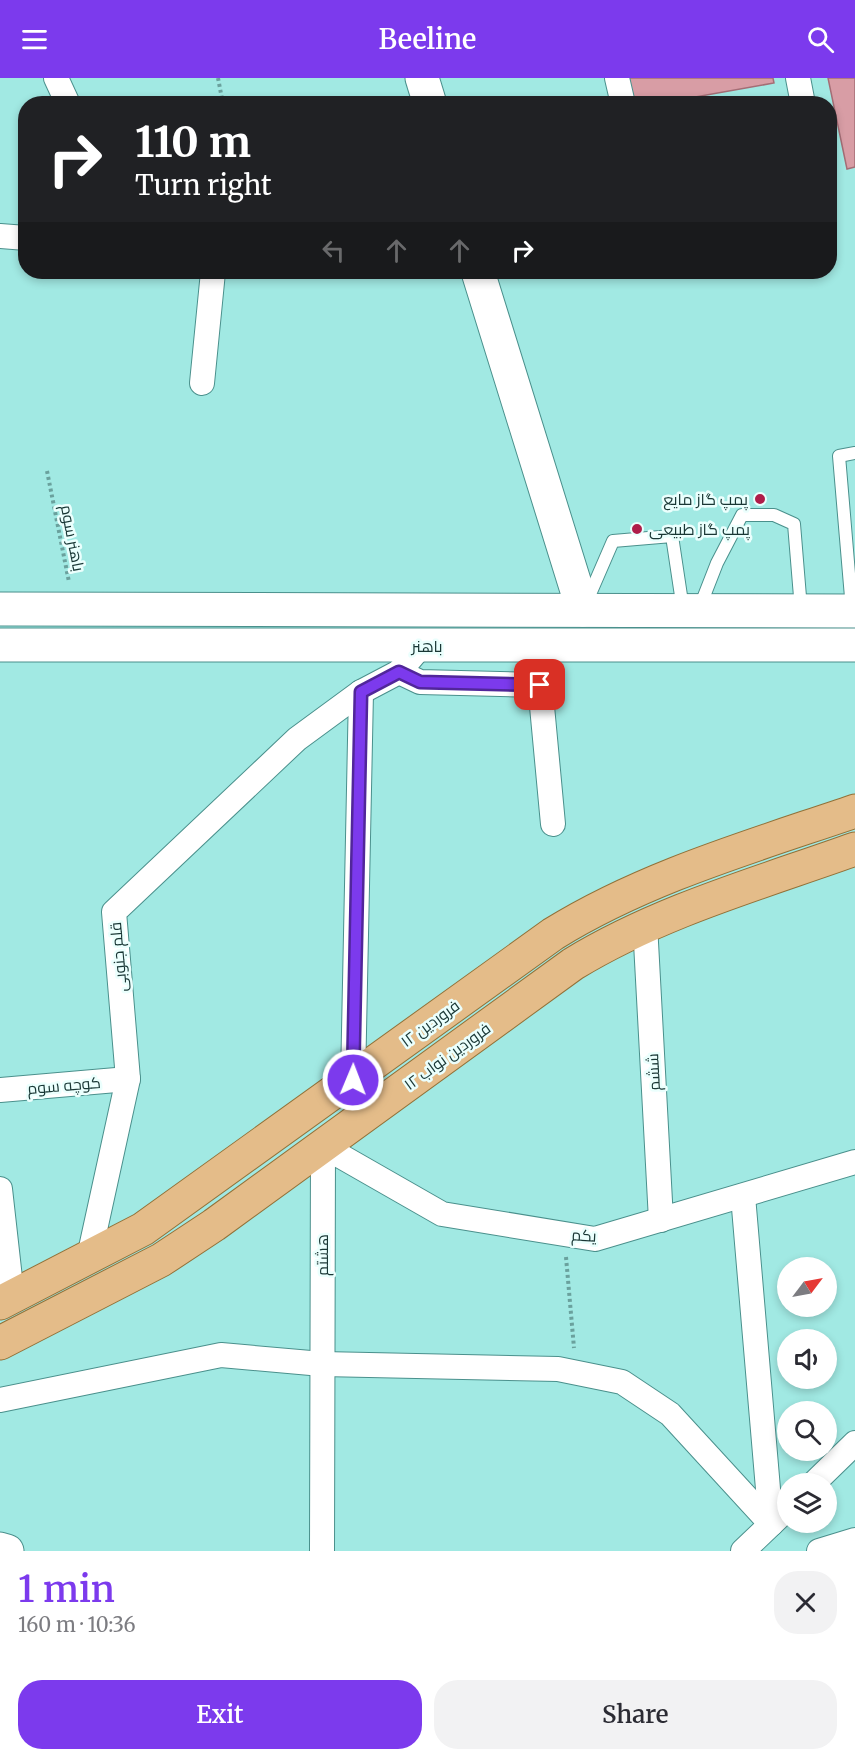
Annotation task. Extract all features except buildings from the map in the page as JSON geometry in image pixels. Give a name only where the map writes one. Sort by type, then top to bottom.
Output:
[{"type":"main road","points":[[422,78],[428,96]]},
{"type":"main road","points":[[475,279],[583,610]]},
{"type":"main road","points":[[0,609],[854,611]]},
{"type":"main road","name":"باهنر","points":[[0,645],[855,645]]},
{"type":"main road","name":"۱۲ فروردین","points":[[6,1300],[143,1229],[177,1207],[553,934],[591,911],[631,891],[854,814]]},
{"type":"main road","name":"۱۲ فروردین نواب","points":[[0,1343],[161,1260],[323,1146],[573,964],[645,924],[855,849]]},
{"type":"main road","points":[[0,1549],[7,1551]]},
{"type":"street","points":[[56,78],[64,96]]},
{"type":"street","points":[[617,78],[621,96]]},
{"type":"street","points":[[798,78],[801,96]]},
{"type":"street","points":[[0,236],[18,237]]},
{"type":"street","points":[[202,383],[212,279]]},
{"type":"street","points":[[353,1080],[361,692],[399,672],[421,646]]},
{"type":"street","points":[[399,672],[420,682],[540,685],[553,824]]},
{"type":"street","name":"قلم جنوبی","points":[[89,1257],[128,1079],[114,912],[297,739],[361,692]]},
{"type":"street","name":"ششم","points":[[645,924],[661,1220]]},
{"type":"street","name":"کوچه سوم","points":[[0,1090],[128,1079]]},
{"type":"street","name":"یکم","points":[[323,1146],[442,1214],[595,1239],[855,1162]]},
{"type":"street","name":"هشتم","points":[[322,1551],[323,1146]]},
{"type":"street","points":[[0,1189],[6,1300]]},
{"type":"street","points":[[743,1196],[777,1498]]},
{"type":"street","points":[[0,1400],[221,1355],[322,1364],[558,1369],[622,1382],[670,1413],[777,1514]]},
{"type":"street","points":[[824,1473],[855,1443]]},
{"type":"street","points":[[743,1551],[777,1518]]},
{"type":"street","points":[[819,1551],[855,1540]]},
{"type":"lane","points":[[854,611],[839,456],[855,453]]},
{"type":"lane","points":[[691,610],[742,515],[774,515],[794,524],[801,611]]},
{"type":"lane","points":[[583,610],[613,542],[672,536],[691,610]]},
{"type":"path","points":[[218,78],[221,96]]},
{"type":"path","name":"باهنر سوم","points":[[47,471],[75,609]]},
{"type":"path","points":[[563,1234],[577,1373]]},
{"type":"place","name":"پمپ گاز مایع","points":[[760,499]]},
{"type":"place","name":"پمپ گاز طبیعی","points":[[637,529]]},
{"type":"route","points":[[353,1080],[361,692],[399,672],[420,682],[540,685]]}]
